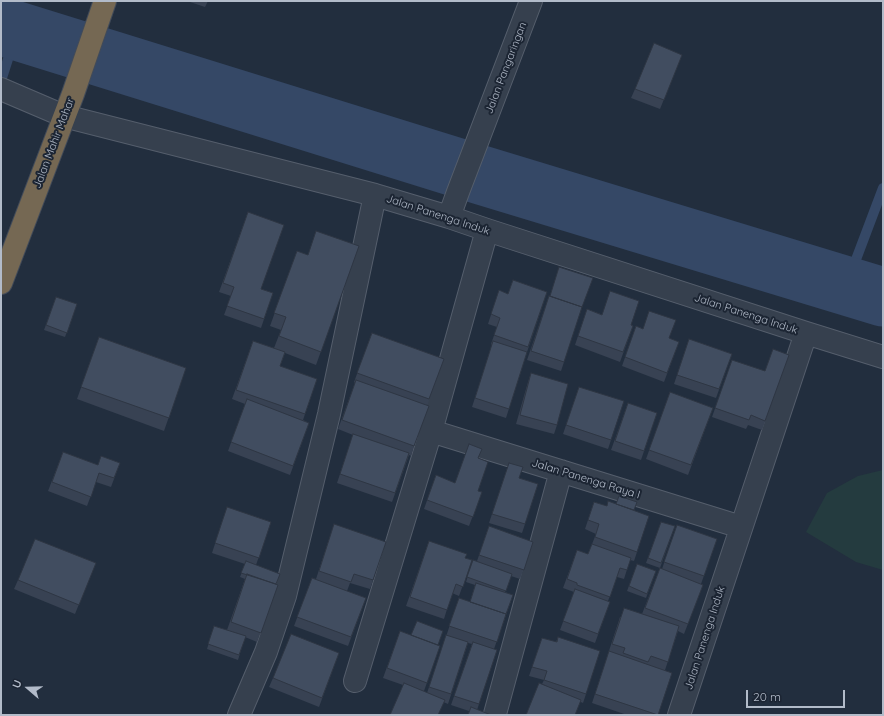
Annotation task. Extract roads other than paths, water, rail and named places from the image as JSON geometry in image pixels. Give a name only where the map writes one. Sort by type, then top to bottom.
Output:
[{"type":"highway","name":"Jalan Mahir Mahar","points":[[1,283],[73,94],[104,6]]},
{"type":"street","name":"Jalan Pangaringan","points":[[449,217],[531,1]]},
{"type":"street","name":"Jalan Panenga Induk","points":[[1,89],[64,116],[375,195],[449,217],[806,333],[883,356]]},
{"type":"street","points":[[239,715],[266,652],[285,596],[329,414],[375,195]]},
{"type":"street","points":[[355,681],[431,431],[487,230]]},
{"type":"street","name":"Jalan Panenga Induk","points":[[679,715],[806,333]]},
{"type":"street","name":"Jalan Panenga Raya I","points":[[431,431],[741,527]]},
{"type":"street","points":[[495,714],[561,471]]},
{"type":"waterway","points":[[1,26],[481,175],[883,297]]},
{"type":"waterway","points":[[1,81],[17,31]]},
{"type":"waterway","points":[[151,89],[746,271],[883,308]]},
{"type":"waterway","points":[[846,286],[883,188]]}]
